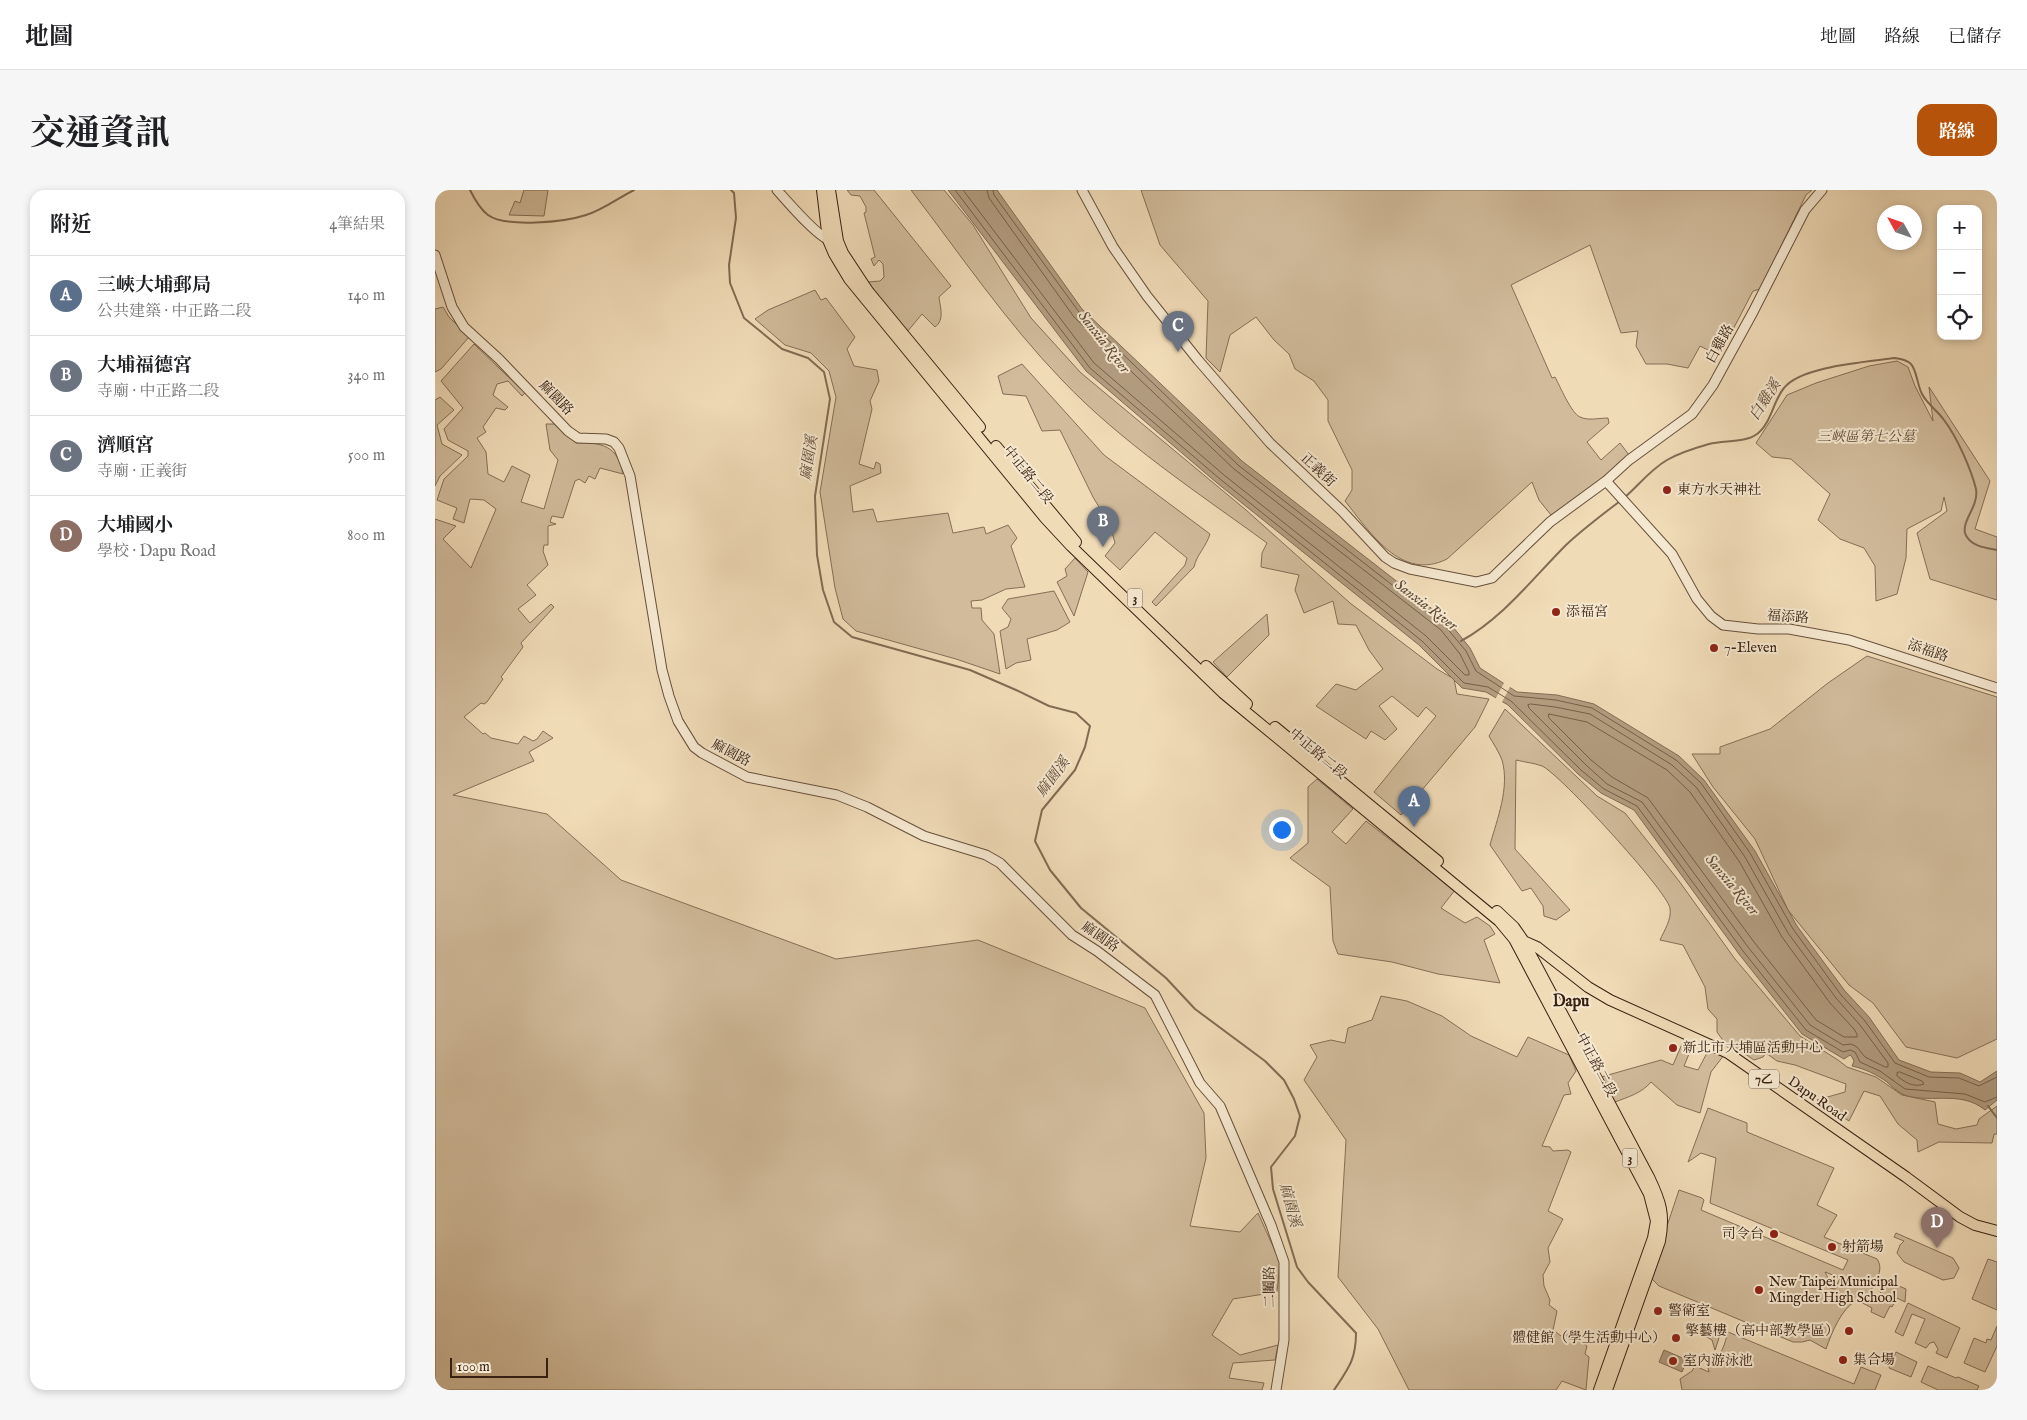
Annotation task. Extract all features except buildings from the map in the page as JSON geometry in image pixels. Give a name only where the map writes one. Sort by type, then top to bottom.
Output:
[{"type":"main road","name":"中正路二段","points":[[822,190],[833,241],[868,292],[1075,540],[1236,694],[1515,927],[1518,939],[1649,1194],[1655,1215],[1656,1221],[1653,1238],[1599,1390]]},
{"type":"main road","name":"中正路二段","points":[[830,190],[833,241]]},
{"type":"main road","name":"中正路二段","points":[[1518,939],[1649,1177],[1661,1207],[1663,1222],[1660,1241],[1607,1390]]},
{"type":"main road","name":"Dapu Road","points":[[1518,939],[1537,947],[1588,987],[1610,1000],[1728,1053],[1960,1217],[1975,1225],[1997,1230]]},
{"type":"street","points":[[777,190],[812,227],[833,241]]},
{"type":"street","name":"正義街","points":[[1082,190],[1118,254],[1163,317],[1198,360],[1270,443],[1342,511],[1377,549],[1394,563],[1427,574],[1467,581],[1483,581],[1492,578],[1550,522],[1606,481]]},
{"type":"street","name":"白雞路","points":[[1606,481],[1636,455],[1685,420],[1699,406],[1786,251],[1805,210],[1822,190]]},
{"type":"street","name":"麻園路","points":[[435,255],[452,307],[464,327],[499,359],[568,431],[578,438],[606,439],[614,442],[619,448],[630,476],[662,670],[678,721],[694,747],[747,778],[837,794],[924,836],[986,855],[999,863],[1072,935],[1155,995],[1199,1083],[1220,1106]]},
{"type":"street","name":"福添路","points":[[1606,481],[1672,554],[1697,600],[1711,616],[1723,625],[1757,629],[1789,629],[1849,640]]},
{"type":"street","name":"添福路","points":[[1849,640],[1997,688]]},
{"type":"street","name":"二鬮路","points":[[1220,1106],[1285,1262],[1284,1340],[1277,1390]]},
{"type":"green space","points":[[524,190],[548,190],[544,216],[509,215],[515,201],[520,203]]},
{"type":"green space","points":[[847,190],[874,190],[951,286],[939,297],[941,317],[935,327],[922,314],[907,332],[868,282],[880,281],[884,277],[883,264],[879,260],[874,266],[871,259],[875,257],[864,213],[866,212],[866,207],[860,196],[851,195]]},
{"type":"green space","points":[[911,190],[944,190],[973,225],[1031,318],[1081,373],[1246,510],[1350,603],[1437,669],[1454,679],[1457,694],[1489,699],[1475,727],[1401,815],[1374,792],[1436,716],[1426,707],[1418,717],[1392,696],[1379,706],[1397,729],[1385,740],[1371,731],[1366,739],[1316,706],[1336,684],[1356,690],[1383,669],[1369,650],[1356,625],[1338,624],[1333,601],[1304,613],[1295,590],[1299,575],[1261,567],[1262,553],[1267,543],[1135,446],[1085,403],[1041,358],[1022,335]]},
{"type":"green space","points":[[1141,190],[1812,190],[1806,195],[1760,289],[1753,291],[1727,341],[1718,340],[1710,351],[1700,346],[1688,368],[1667,364],[1646,364],[1636,346],[1638,331],[1621,333],[1590,245],[1511,285],[1552,378],[1555,377],[1573,410],[1583,418],[1608,418],[1609,423],[1587,442],[1601,460],[1620,443],[1629,455],[1604,478],[1551,515],[1539,500],[1532,482],[1447,559],[1430,564],[1415,564],[1401,559],[1388,550],[1376,539],[1345,501],[1352,490],[1352,470],[1328,421],[1328,400],[1314,381],[1295,369],[1289,354],[1274,340],[1256,317],[1230,335],[1220,372],[1206,358],[1208,301],[1160,245]]},
{"type":"green space","points":[[815,290],[821,300],[826,298],[855,337],[847,349],[854,366],[877,370],[879,381],[870,401],[872,409],[859,464],[874,469],[876,462],[880,464],[881,473],[850,486],[853,512],[873,509],[877,522],[948,513],[953,533],[984,527],[986,534],[1008,525],[1017,538],[1011,546],[1025,587],[1006,589],[982,600],[971,601],[972,608],[981,608],[982,620],[994,634],[1000,674],[956,659],[856,631],[843,619],[835,588],[820,492],[836,397],[829,371],[811,353],[785,345],[755,319],[768,310]]},
{"type":"green space","points":[[443,307],[449,317],[469,337],[441,369],[435,372],[435,309]]},
{"type":"green space","points":[[474,344],[525,393],[522,396],[508,381],[497,384],[493,395],[508,407],[505,410],[496,408],[483,427],[486,432],[477,438],[486,452],[488,474],[504,482],[512,466],[530,475],[521,502],[544,509],[558,460],[550,450],[546,424],[554,424],[576,443],[594,443],[613,452],[621,465],[623,474],[600,468],[595,479],[589,476],[585,483],[579,479],[575,481],[563,518],[552,516],[550,522],[556,524],[548,526],[548,545],[544,545],[543,551],[548,565],[527,585],[536,595],[518,609],[530,623],[551,604],[554,607],[521,643],[523,647],[501,677],[503,679],[487,702],[481,703],[464,717],[483,734],[485,733],[491,738],[518,744],[524,736],[533,741],[537,739],[543,731],[553,738],[529,752],[534,761],[453,795],[547,814],[621,880],[836,959],[978,940],[1145,1008],[1204,1113],[1206,1158],[1190,1226],[1240,1232],[1258,1213],[1280,1262],[1277,1292],[1233,1299],[1212,1335],[1240,1355],[1278,1345],[1275,1360],[1233,1363],[1229,1378],[1264,1383],[1262,1390],[435,1390],[435,519],[456,526],[443,539],[471,568],[496,509],[484,500],[470,499],[464,523],[453,519],[457,508],[437,500],[444,479],[468,456],[468,451],[448,440],[444,429],[463,408],[441,381]]},
{"type":"green space","name":"三峽區第七公墓","points":[[1897,361],[1908,367],[1915,386],[1933,421],[1929,387],[1990,481],[1975,529],[1997,537],[1997,600],[1930,579],[1917,533],[1947,511],[1944,497],[1941,511],[1907,529],[1906,558],[1897,594],[1876,601],[1875,566],[1864,548],[1840,539],[1818,520],[1830,494],[1791,459],[1772,457],[1756,443],[1787,395],[1816,383],[1869,366]]},
{"type":"green space","points":[[1022,364],[1104,455],[1210,534],[1194,567],[1156,606],[1152,602],[1185,565],[1187,558],[1155,532],[1120,570],[1105,556],[1115,543],[1110,525],[1093,497],[1060,430],[1042,431],[1026,396],[1003,394],[998,376]]},
{"type":"green space","points":[[440,397],[454,410],[437,425],[442,444],[462,455],[440,476],[435,486],[435,400]]},
{"type":"green space","points":[[1075,558],[1088,572],[1074,616],[1057,582],[1067,576],[1065,569]]},
{"type":"green space","points":[[1054,591],[1070,622],[1057,630],[1027,639],[1031,660],[1016,663],[1006,669],[1000,631],[1008,627],[1011,619],[1002,608],[1008,599]]},
{"type":"green space","points":[[1267,614],[1269,635],[1227,677],[1213,662]]},
{"type":"green space","points":[[1867,656],[1997,697],[1997,1039],[1957,1058],[1906,1047],[1873,1003],[1849,985],[1788,910],[1755,839],[1713,787],[1692,754],[1720,754],[1720,747],[1770,729],[1828,683]]},
{"type":"green space","points":[[1505,709],[1597,796],[1625,813],[1679,881],[1735,959],[1800,1036],[1847,1067],[1876,1077],[1902,1095],[1935,1102],[1938,1124],[1956,1129],[1977,1125],[1979,1119],[1997,1106],[1997,1134],[1994,1134],[1992,1143],[1939,1142],[1918,1152],[1917,1140],[1898,1124],[1880,1096],[1864,1091],[1849,1121],[1817,1100],[1845,1092],[1846,1084],[1795,1065],[1777,1061],[1766,1053],[1763,1057],[1754,1060],[1735,1047],[1727,1046],[1717,1032],[1717,1019],[1708,1009],[1705,987],[1683,945],[1660,940],[1670,916],[1670,908],[1664,897],[1633,857],[1552,773],[1542,766],[1516,760],[1515,849],[1570,910],[1556,920],[1544,916],[1543,906],[1531,888],[1522,891],[1490,845],[1502,803],[1504,771],[1502,760],[1489,736]]},
{"type":"green space","points":[[1317,779],[1353,809],[1332,832],[1346,844],[1366,821],[1455,890],[1441,908],[1465,923],[1477,917],[1490,926],[1495,934],[1484,940],[1500,983],[1438,974],[1392,962],[1338,954],[1333,941],[1330,887],[1290,858],[1308,843],[1308,787]]},
{"type":"green space","points":[[1381,996],[1407,1001],[1442,1016],[1471,1036],[1517,1057],[1528,1037],[1569,1055],[1576,1071],[1568,1083],[1571,1094],[1564,1095],[1542,1146],[1550,1147],[1553,1151],[1568,1150],[1571,1152],[1548,1211],[1563,1219],[1548,1248],[1550,1262],[1543,1275],[1544,1286],[1550,1300],[1549,1305],[1557,1311],[1553,1330],[1561,1336],[1573,1334],[1587,1346],[1585,1354],[1589,1357],[1586,1390],[1562,1381],[1556,1390],[1409,1390],[1378,1329],[1338,1277],[1346,1140],[1304,1080],[1317,1057],[1310,1045],[1331,1040],[1345,1043],[1348,1028],[1372,1020]]},
{"type":"green space","points":[[1685,1037],[1694,1042],[1684,1066],[1698,1070],[1709,1049],[1724,1055],[1711,1072],[1700,1113],[1677,1105],[1651,1082],[1639,1092],[1615,1102],[1601,1077],[1661,1060],[1673,1065]]},
{"type":"green space","points":[[1708,1108],[1747,1123],[1747,1132],[1834,1168],[1817,1205],[1837,1215],[1824,1237],[1877,1259],[1880,1268],[1869,1294],[1876,1303],[1884,1296],[1879,1291],[1885,1280],[1906,1289],[1905,1302],[1897,1298],[1892,1307],[1890,1306],[1884,1318],[1871,1312],[1872,1308],[1857,1300],[1842,1315],[1834,1328],[1826,1349],[1810,1340],[1793,1342],[1659,1286],[1650,1277],[1679,1190],[1702,1198],[1704,1200],[1701,1210],[1843,1270],[1848,1260],[1710,1203],[1716,1158],[1701,1153],[1688,1162]],"holes":[[[1825,1272],[1840,1278],[1835,1289],[1830,1288],[1830,1282]]]},
{"type":"green space","points":[[1896,1233],[1953,1258],[1959,1268],[1954,1278],[1943,1280],[1904,1262],[1897,1253],[1904,1241],[1894,1237]]},
{"type":"green space","points":[[1988,1259],[1997,1262],[1997,1310],[1972,1299]]},
{"type":"green space","points":[[1908,1303],[1960,1328],[1947,1358],[1936,1353],[1938,1349],[1934,1342],[1930,1343],[1926,1348],[1915,1343],[1925,1319],[1912,1314],[1903,1336],[1895,1332]]},
{"type":"green space","points":[[1708,1323],[1722,1329],[1715,1350],[1712,1340],[1703,1335]]},
{"type":"green space","points":[[1997,1326],[1997,1346],[1985,1372],[1964,1363],[1974,1338],[1986,1343],[1987,1339],[1991,1340]]},
{"type":"green space","points":[[1728,1332],[1854,1384],[1861,1367],[1881,1375],[1875,1390],[1682,1390],[1680,1379],[1692,1371],[1695,1366],[1709,1372],[1710,1362],[1720,1353]]},
{"type":"green space","points":[[1896,1352],[1917,1362],[1911,1377],[1889,1368]]},
{"type":"green space","points":[[1928,1366],[1979,1386],[1977,1390],[1938,1390],[1921,1382]]},
{"type":"water","name":"Sanxia River","points":[[948,190],[997,190],[1082,309],[1242,461],[1449,622],[1470,648],[1480,668],[1517,692],[1557,695],[1594,704],[1679,756],[1704,780],[1755,851],[1797,926],[1845,991],[1869,1017],[1899,1060],[1931,1072],[1960,1073],[1980,1082],[1997,1071],[1997,1100],[1985,1110],[1965,1100],[1922,1098],[1902,1094],[1879,1077],[1866,1070],[1852,1066],[1854,1061],[1850,1055],[1844,1059],[1802,1034],[1739,954],[1634,810],[1601,793],[1578,774],[1508,705],[1486,692],[1462,688],[1419,645],[1217,483],[1086,371]]},
{"type":"water","name":"室內游泳池","points":[[1664,1350],[1687,1360],[1682,1372],[1659,1362]]},
{"type":"pier","points":[[1505,681],[1511,685],[1501,704],[1495,700]]},
{"type":"waterway","name":"麻園溪","points":[[470,190],[480,207],[488,215],[497,219],[521,223],[551,222],[576,218],[592,213],[634,190]]},
{"type":"waterway","name":"麻園溪","points":[[731,190],[734,193],[736,218],[729,265],[730,283],[744,318],[782,349],[808,358],[824,372],[830,399],[815,496],[817,555],[823,590],[834,622],[852,637],[970,670],[1049,706],[1076,713],[1090,726],[1085,747],[1075,770],[1042,810],[1035,841],[1050,870],[1081,908],[1166,978],[1195,1009],[1265,1061],[1284,1080],[1300,1116],[1295,1136],[1271,1167],[1273,1189],[1297,1267],[1308,1282],[1356,1333],[1353,1357],[1334,1390]]},
{"type":"waterway","name":"白雞溪","points":[[1624,498],[1655,468],[1672,457],[1709,444],[1747,439],[1757,434],[1766,424],[1784,388],[1805,375],[1852,363],[1895,358],[1903,359],[1912,366],[1922,394],[1942,417],[1959,444],[1974,481],[1976,489],[1975,501],[1966,523],[1965,533],[1974,544],[1997,550]]},
{"type":"waterway","name":"白雞溪","points":[[1461,641],[1476,632],[1504,609],[1566,545],[1620,501]]},
{"type":"waterway","points":[[1988,1106],[1997,1118]]},
{"type":"place","name":"濟順宮","points":[[1178,352]]},
{"type":"place","name":"東方水天神社","points":[[1667,490]]},
{"type":"place","name":"大埔福德宮","points":[[1103,547]]},
{"type":"place","name":"添福宮","points":[[1556,612]]},
{"type":"place","name":"7-Eleven","points":[[1714,648]]},
{"type":"place","name":"三峽大埔郵局","points":[[1414,827]]},
{"type":"place","name":"新北市大埔區活動中心","points":[[1673,1048]]},
{"type":"place","name":"司令台","points":[[1774,1234]]},
{"type":"place","name":"射箭場","points":[[1832,1247]]},
{"type":"place","name":"大埔國小","points":[[1937,1248]]},
{"type":"place","name":"New Taipei Municipal Mingder High School","points":[[1759,1290]]},
{"type":"place","name":"警衛室","points":[[1658,1311]]},
{"type":"place","name":"擎藝樓（高中部教學區）","points":[[1849,1331]]},
{"type":"place","name":"體健館（學生活動中心）","points":[[1676,1338]]},
{"type":"place","name":"集合場","points":[[1843,1360]]},
{"type":"place","name":"室內游泳池","points":[[1673,1361]]},
{"type":"district","name":"Dapu","points":[[1571,1002]]}]
